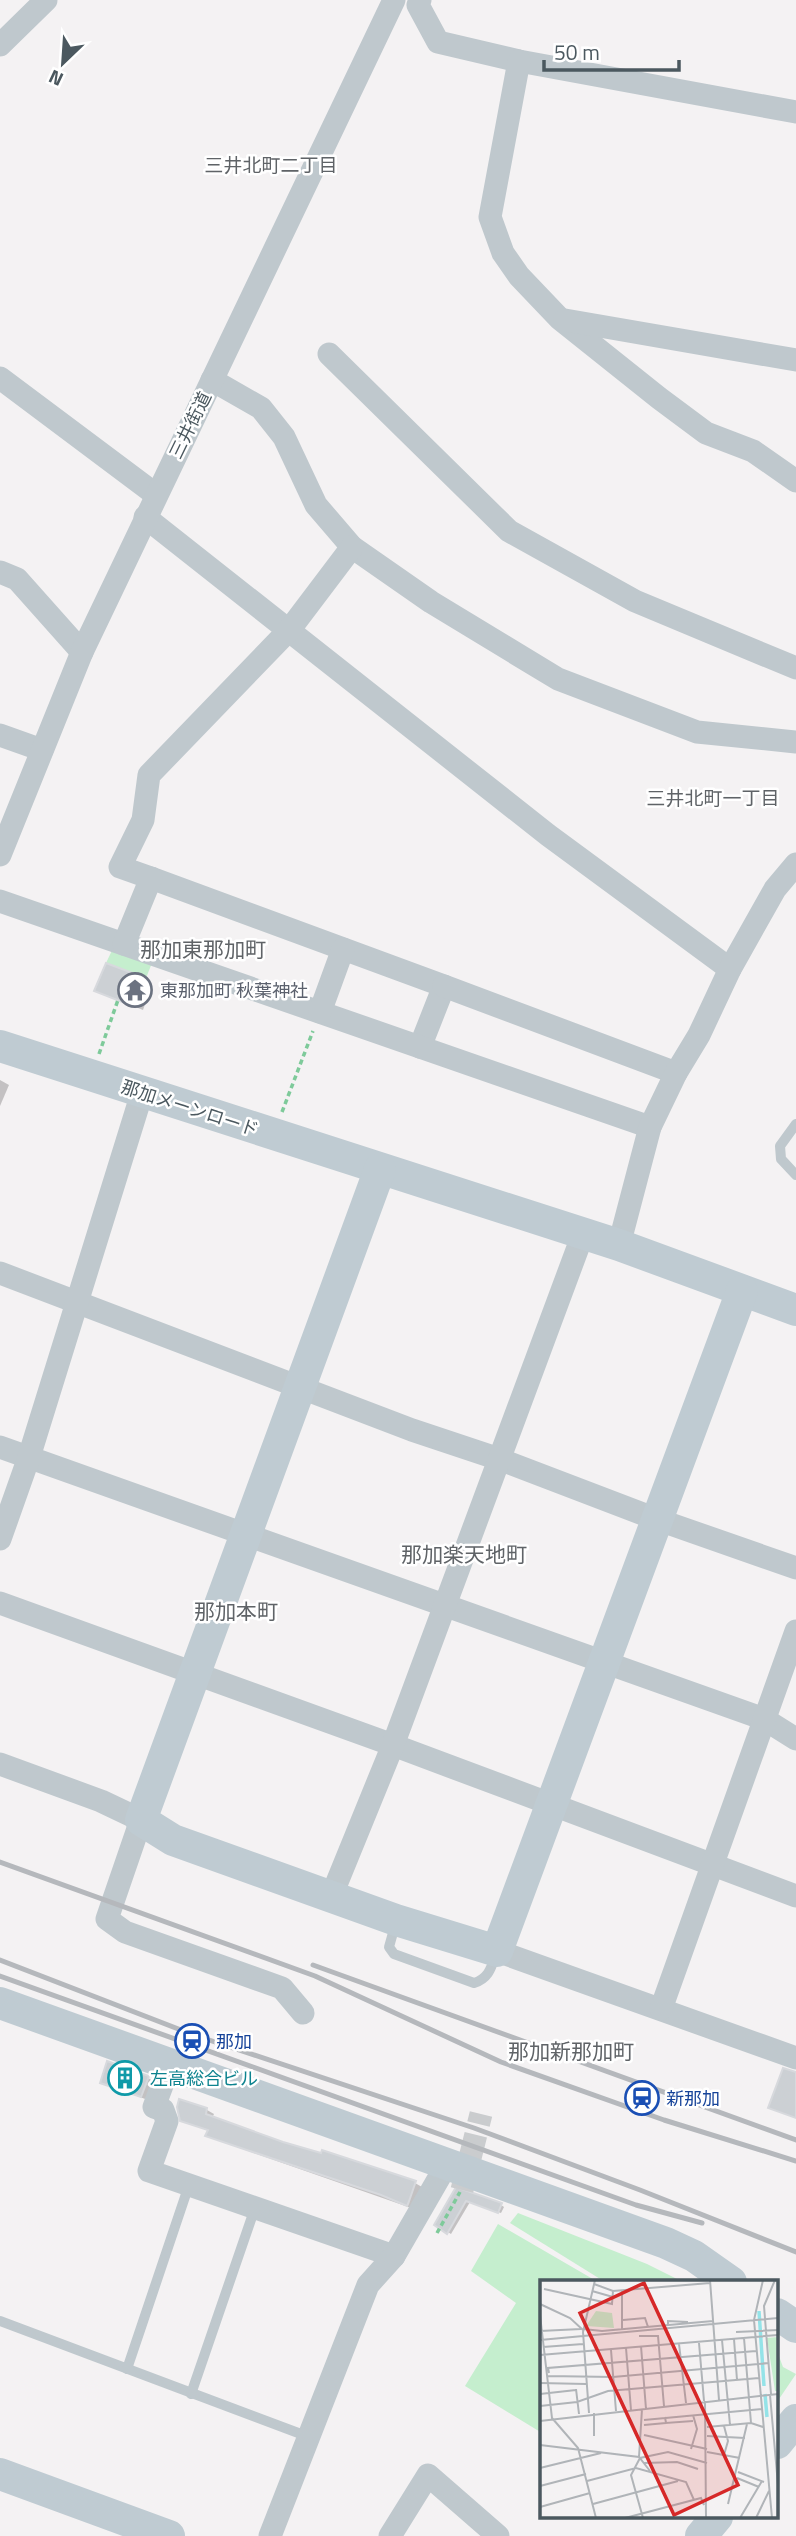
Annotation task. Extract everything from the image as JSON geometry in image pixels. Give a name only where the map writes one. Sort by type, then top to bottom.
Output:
[{"type":"street","points":[[0,45],[46,0]]},
{"type":"street","name":"三井街道","points":[[0,855],[82,652],[155,494],[394,0]]},
{"type":"street","points":[[421,0],[418,5],[438,42],[519,61],[796,112]]},
{"type":"street","points":[[519,61],[490,218],[503,253],[519,276],[560,320],[706,433],[753,451],[796,481]]},
{"type":"street","points":[[560,320],[796,360]]},
{"type":"street","points":[[329,354],[509,531],[635,601],[796,668]]},
{"type":"street","points":[[0,378],[155,494]]},
{"type":"street","points":[[212,380],[261,408],[284,437],[316,505],[352,547],[431,602],[558,679],[697,732],[796,742]]},
{"type":"street","points":[[145,517],[548,835],[730,969]]},
{"type":"street","points":[[352,547],[290,629],[149,775],[143,820],[120,867],[676,1073]]},
{"type":"street","points":[[0,572],[17,579],[82,652]]},
{"type":"street","points":[[0,735],[42,750]]},
{"type":"street","points":[[619,1245],[650,1127],[676,1073],[699,1035],[730,969],[775,889],[796,864]]},
{"type":"street","points":[[124,944],[151,878]]},
{"type":"street","points":[[0,901],[650,1127]]},
{"type":"street","points":[[320,1012],[343,949]]},
{"type":"street","points":[[420,1047],[443,986]]},
{"type":"street","name":"那加メーンロード","points":[[0,1046],[619,1245],[796,1310]]},
{"type":"street","points":[[0,1539],[29,1457],[142,1093]]},
{"type":"street","points":[[303,2013],[282,1988],[125,1932],[107,1919],[380,1169]]},
{"type":"street","points":[[331,1897],[393,1745],[583,1234]]},
{"type":"street","points":[[0,1273],[412,1430],[499,1459],[656,1519],[796,1568]]},
{"type":"street","points":[[497,1951],[742,1291]]},
{"type":"street","points":[[0,1447],[764,1719],[796,1739]]},
{"type":"street","points":[[0,1603],[393,1745],[796,1896]]},
{"type":"street","points":[[661,2009],[796,1631]]},
{"type":"street","points":[[0,1764],[101,1801],[141,1820],[173,1840],[396,1920],[497,1951],[796,2058]]},
{"type":"street","points":[[0,2003],[170,2064],[454,2177],[666,2243],[694,2256],[728,2280]]},
{"type":"street","points":[[170,2064],[154,2107],[163,2110],[167,2122],[149,2171],[394,2256]]},
{"type":"street","points":[[270,2536],[368,2286],[454,2177]]},
{"type":"street","points":[[778,2315],[796,2327]]},
{"type":"street","points":[[778,2442],[796,2420]]},
{"type":"street","points":[[0,2474],[169,2536]]},
{"type":"street","points":[[390,2536],[428,2475],[498,2536]]},
{"type":"street","points":[[701,2536],[716,2518]]},
{"type":"lane","points":[[796,1124],[780,1146],[781,1159],[796,1175]]},
{"type":"lane","points":[[127,2369],[190,2185]]},
{"type":"lane","points":[[191,2393],[255,2207]]},
{"type":"lane","points":[[0,2321],[309,2437]]},
{"type":"path","points":[[91,1076],[118,1000]]},
{"type":"path","points":[[273,1135],[320,1012]]},
{"type":"path","points":[[438,2233],[454,2177]]},
{"type":"green space","points":[[117,940],[156,953],[146,978],[106,963]]},
{"type":"green space","points":[[518,2213],[647,2264],[679,2280],[602,2280],[510,2223]]},
{"type":"green space","points":[[498,2224],[595,2280],[540,2280],[540,2432],[465,2386],[516,2303],[471,2271]]},
{"type":"green space","points":[[778,2354],[783,2367],[796,2374],[778,2401]]},
{"type":"building","points":[[106,963],[146,978],[135,1007],[94,991]]},
{"type":"building","name":"左高総合ビル","points":[[107,2061],[149,2076],[141,2097],[100,2083]]},
{"type":"building","points":[[783,2068],[796,2072],[796,2118],[768,2108]]},
{"type":"building","points":[[179,2099],[207,2108],[206,2114],[283,2142],[321,2153],[322,2150],[416,2181],[408,2204],[407,2206],[205,2136],[208,2130],[180,2121],[177,2107]]},
{"type":"building","points":[[456,2187],[502,2203],[498,2213],[466,2201],[447,2234],[434,2225]]},
{"type":"tunnel","points":[[462,2190],[481,2114]]},
{"type":"railway","points":[[0,1862],[315,1976],[501,2062],[664,2120],[796,2161]]},
{"type":"railway","points":[[0,1960],[194,2035],[474,2128],[796,2252]]},
{"type":"railway","points":[[313,1965],[796,2140]]},
{"type":"railway","points":[[0,1976],[636,2205],[702,2223]]},
{"type":"place","name":"東那加町 秋葉神社","points":[[135,990]]},
{"type":"place","name":"那加","points":[[192,2041]]},
{"type":"place","name":"左高総合ビル","points":[[125,2078]]},
{"type":"place","name":"新那加","points":[[642,2098]]},
{"type":"district","name":"三井北町二丁目","points":[[271,164]]},
{"type":"district","name":"三井北町一丁目","points":[[713,797]]},
{"type":"district","name":"那加東那加町","points":[[203,949]]},
{"type":"district","name":"那加楽天地町","points":[[464,1554]]},
{"type":"district","name":"那加本町","points":[[236,1611]]},
{"type":"district","name":"那加新那加町","points":[[571,2051]]}]
